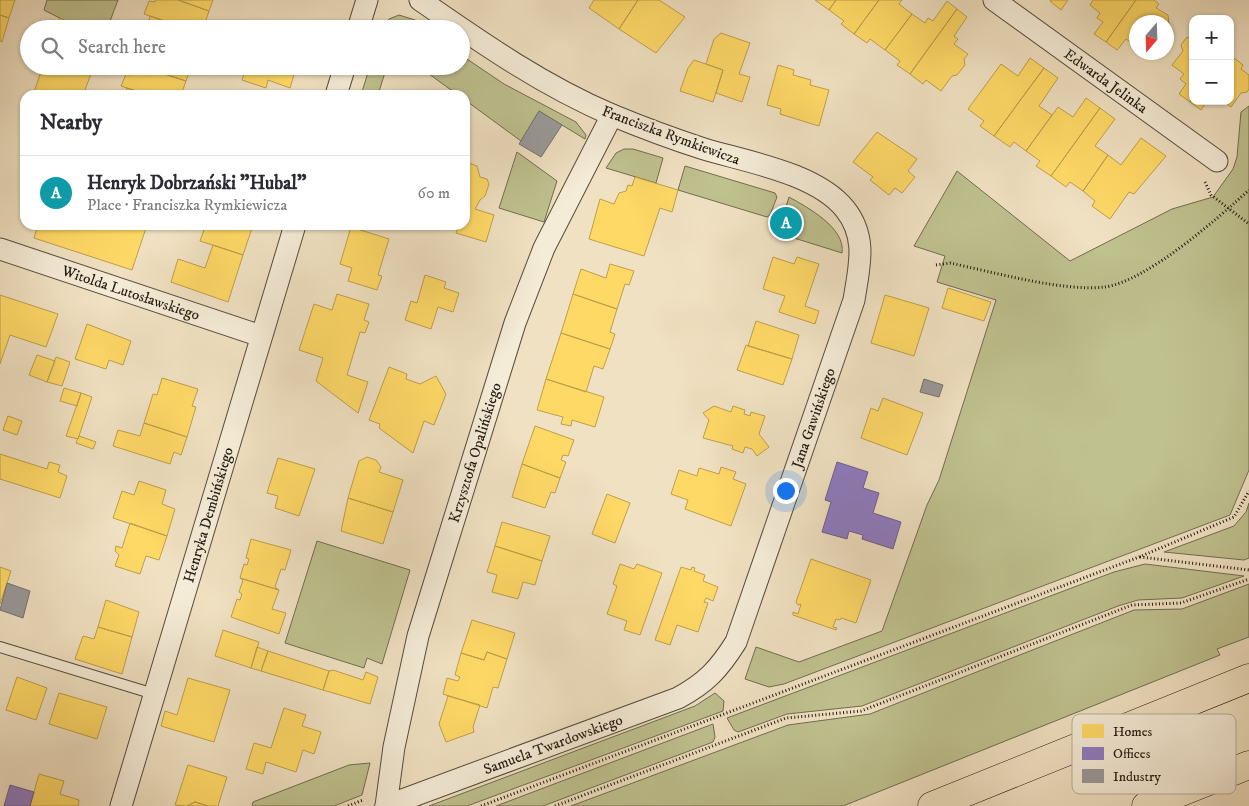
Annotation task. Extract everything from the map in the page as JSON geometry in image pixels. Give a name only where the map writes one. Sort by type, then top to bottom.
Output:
[{"type":"highway","points":[[1160,714],[1249,678]]},
{"type":"highway","points":[[932,806],[1072,749]]},
{"type":"highway","points":[[1236,770],[1249,765]]},
{"type":"highway","points":[[1146,806],[1176,794]]},
{"type":"street","points":[[361,20],[367,0]]},
{"type":"street","name":"Franciszka Rymkiewicza","points":[[420,0],[449,20]]},
{"type":"street","name":"Edwarda Jelinka","points":[[994,0],[1217,161]]},
{"type":"street","name":"Franciszka Rymkiewicza","points":[[470,35],[499,55],[555,88],[612,115],[701,148],[803,179],[834,198],[854,224],[861,243],[854,300]]},
{"type":"street","points":[[338,90],[342,75]]},
{"type":"street","name":"Krzysztofa Opalińskiego","points":[[386,806],[394,747],[418,636],[515,323],[544,248],[612,115]]},
{"type":"street","name":"Henryka Dembińskiego","points":[[121,806],[260,336],[294,230]]},
{"type":"street","name":"Witolda Lutosławskiego","points":[[0,249],[260,336]]},
{"type":"street","name":"Jana Gawińskiego","points":[[713,674],[736,642],[854,300]]},
{"type":"street","name":"Samuela Twardowskiego","points":[[386,806],[678,698],[698,687],[713,674]]},
{"type":"lane","points":[[0,646],[154,694]]},
{"type":"path","points":[[1204,180],[1211,195],[1249,224]]},
{"type":"path","points":[[936,265],[950,263],[1042,282],[1081,287],[1105,287],[1147,271],[1228,209],[1249,190]]},
{"type":"path","points":[[482,806],[1139,557],[1234,517],[1249,491]]},
{"type":"path","points":[[1139,557],[1249,570]]},
{"type":"path","points":[[555,806],[786,718],[861,711],[1132,605],[1181,603],[1249,579]]},
{"type":"green space","points":[[47,0],[118,0],[110,20],[63,20],[44,10]]},
{"type":"green space","points":[[399,15],[415,20],[388,20]]},
{"type":"green space","points":[[470,61],[504,84],[576,122],[586,135],[585,139],[539,111],[521,141],[470,104],[470,90],[451,90],[430,75],[470,75]]},
{"type":"green space","points":[[367,75],[384,75],[380,90],[363,90]]},
{"type":"green space","points":[[1249,106],[1249,470],[1230,515],[784,684],[769,687],[745,679],[756,647],[799,662],[882,631],[927,505],[939,480],[996,300],[937,282],[945,256],[914,246],[957,171],[1070,261],[1172,209],[1213,197],[1233,169],[1237,157],[1241,112]]},
{"type":"green space","points":[[624,149],[633,149],[663,158],[656,183],[606,168],[616,153]]},
{"type":"green space","points":[[517,152],[557,181],[544,222],[499,208]]},
{"type":"green space","points":[[685,166],[775,193],[777,197],[770,215],[767,217],[678,190]]},
{"type":"green space","points":[[789,197],[824,219],[832,227],[842,244],[842,253],[778,233]]},
{"type":"green space","points":[[1249,503],[1249,558],[1244,560],[1164,552],[1234,526],[1246,512]]},
{"type":"green space","points":[[317,541],[410,570],[382,664],[367,658],[364,668],[285,643]]},
{"type":"green space","points":[[1145,564],[1244,576],[1182,598],[1138,600],[1118,606],[862,706],[787,714],[738,732],[734,730],[727,718],[1114,572]]},
{"type":"green space","points":[[1249,584],[1249,637],[1217,649],[1220,655],[843,806],[571,806],[788,725],[870,714],[1134,610],[1182,609]]},
{"type":"green space","points":[[715,693],[724,701],[723,711],[467,806],[429,806],[695,706]]},
{"type":"green space","points":[[713,724],[715,737],[713,742],[543,806],[496,806]]},
{"type":"green space","points":[[370,763],[362,795],[334,806],[252,806],[253,802],[349,765]]},
{"type":"building: Homes","points":[[0,0],[15,0],[9,18],[0,15]]},
{"type":"building: Homes","points":[[155,0],[178,0],[209,11],[206,20],[162,20],[144,14],[149,1],[155,2]]},
{"type":"building: Homes","points":[[178,0],[213,0],[209,11]]},
{"type":"building: Homes","points":[[594,0],[638,0],[619,29],[589,8]]},
{"type":"building: Homes","points":[[638,0],[659,0],[685,17],[656,53],[619,29]]},
{"type":"building: Homes","points":[[815,0],[836,0],[829,10]]},
{"type":"building: Homes","points":[[836,0],[879,0],[854,34],[841,24],[844,21],[829,10]]},
{"type":"building: Homes","points":[[879,0],[902,0],[899,4],[912,14],[885,50],[870,39],[867,43],[854,34]]},
{"type":"building: Homes","points":[[1051,0],[1068,0],[1061,10]]},
{"type":"building: Homes","points":[[1093,0],[1136,0],[1106,42],[1094,34],[1103,22],[1097,18],[1100,13],[1090,5]]},
{"type":"building: Homes","points":[[1136,0],[1154,0],[1159,4],[1156,8],[1168,15],[1129,15],[1129,41],[1126,39],[1117,50],[1106,42]]},
{"type":"building: Homes","points":[[947,1],[957,9],[910,74],[897,65],[900,61],[885,50],[912,14],[925,23],[928,18],[933,21]]},
{"type":"building: Homes","points":[[957,9],[967,17],[954,36],[958,39],[954,44],[968,54],[964,59],[965,65],[957,75],[952,76],[941,91],[926,80],[923,84],[910,74]]},
{"type":"building: Homes","points":[[0,15],[9,18],[2,42],[0,41]]},
{"type":"building: Homes","points":[[150,16],[162,20],[149,20]]},
{"type":"building: Homes","points":[[721,33],[750,43],[739,74],[750,77],[742,102],[716,93],[723,70],[706,64],[714,39]]},
{"type":"building: Homes","points":[[1189,37],[1189,101],[1179,94],[1186,84],[1180,79],[1184,74],[1172,65],[1183,51],[1181,45]]},
{"type":"building: Homes","points":[[1030,58],[1044,68],[994,136],[980,126],[984,121],[968,109],[1001,64],[1018,76]]},
{"type":"building: Homes","points":[[1234,58],[1243,65],[1241,69],[1249,75],[1249,89],[1247,92],[1241,93],[1234,103]]},
{"type":"building: Homes","points":[[694,60],[723,70],[713,102],[680,91],[688,68]]},
{"type":"building: Homes","points":[[778,65],[794,70],[793,75],[811,80],[810,85],[829,90],[819,126],[780,114],[781,109],[767,105]]},
{"type":"building: Homes","points":[[1044,68],[1058,78],[1039,106],[1052,115],[1026,151],[1014,142],[1010,147],[994,136]]},
{"type":"building: Homes","points":[[40,75],[91,75],[85,90],[35,90]]},
{"type":"building: Homes","points":[[126,75],[168,75],[186,81],[183,90],[133,90],[121,86]]},
{"type":"building: Homes","points":[[168,75],[188,75],[186,81]]},
{"type":"building: Homes","points":[[244,75],[294,75],[290,88],[268,80],[266,88],[242,80]]},
{"type":"building: Homes","points":[[1086,98],[1100,108],[1051,176],[1036,166],[1040,161],[1026,151],[1058,107],[1073,117]]},
{"type":"building: Homes","points":[[1194,105],[1204,105],[1201,110]]},
{"type":"building: Homes","points":[[1100,108],[1115,119],[1095,146],[1108,155],[1083,191],[1070,182],[1066,187],[1051,176]]},
{"type":"building: Homes","points":[[877,132],[917,159],[908,171],[915,177],[902,193],[895,188],[889,195],[870,180],[873,177],[853,162]]},
{"type":"building: Homes","points":[[1141,138],[1166,156],[1134,194],[1129,192],[1110,219],[1092,206],[1095,201],[1083,191],[1108,155],[1121,165]]},
{"type":"building: Homes","points":[[470,164],[477,166],[480,177],[487,179],[489,184],[485,196],[480,200],[475,209],[494,215],[486,242],[456,233],[457,230],[470,230]]},
{"type":"building: Homes","points":[[635,177],[678,190],[672,212],[660,208],[644,256],[589,239],[600,199],[614,204],[619,193],[626,191],[628,185],[632,186]]},
{"type":"building: Homes","points":[[36,230],[145,230],[132,270],[34,238]]},
{"type":"building: Homes","points":[[204,230],[251,230],[243,255],[200,241]]},
{"type":"building: Homes","points":[[350,230],[360,230],[389,239],[378,275],[382,276],[377,290],[348,281],[352,268],[340,264]]},
{"type":"building: Homes","points":[[213,245],[243,255],[228,302],[171,282],[178,259],[205,268]]},
{"type":"building: Homes","points":[[773,257],[794,264],[797,257],[819,264],[805,306],[819,311],[815,324],[779,312],[785,296],[763,289]]},
{"type":"building: Homes","points":[[610,264],[634,271],[629,285],[625,284],[617,309],[573,294],[581,269],[606,278]]},
{"type":"building: Homes","points":[[425,275],[446,282],[444,288],[459,293],[453,312],[438,307],[431,329],[405,320],[411,301],[417,303]]},
{"type":"building: Homes","points":[[948,288],[991,302],[984,321],[942,308]]},
{"type":"building: Homes","points":[[337,294],[369,304],[364,320],[369,322],[365,333],[360,332],[347,375],[368,382],[358,413],[316,381],[323,358],[299,350],[314,304],[332,310]]},
{"type":"building: Homes","points":[[573,294],[617,309],[610,332],[615,334],[610,349],[561,333]]},
{"type":"building: Homes","points":[[0,295],[58,314],[46,347],[10,335],[0,364]]},
{"type":"building: Homes","points":[[885,295],[929,308],[914,356],[871,343]]},
{"type":"building: Homes","points":[[756,321],[799,335],[792,359],[748,346]]},
{"type":"building: Homes","points":[[87,324],[131,341],[123,365],[109,360],[106,369],[75,359]]},
{"type":"building: Homes","points":[[561,333],[610,349],[603,369],[594,366],[586,392],[546,379]]},
{"type":"building: Homes","points":[[746,345],[792,359],[783,385],[737,370]]},
{"type":"building: Homes","points":[[37,355],[55,361],[47,382],[29,375]]},
{"type":"building: Homes","points":[[56,357],[70,362],[62,386],[47,382]]},
{"type":"building: Homes","points":[[389,367],[407,374],[406,379],[420,384],[436,376],[446,394],[434,425],[424,421],[413,453],[379,428],[380,424],[369,420]]},
{"type":"building: Homes","points":[[162,378],[198,389],[192,406],[196,407],[187,437],[144,423],[153,394],[157,395]]},
{"type":"building: Homes","points":[[546,379],[604,397],[595,427],[572,420],[571,426],[561,424],[563,417],[537,410]]},
{"type":"building: Homes","points":[[64,388],[81,393],[77,406],[60,401]]},
{"type":"building: Homes","points":[[81,393],[92,397],[78,439],[66,436]]},
{"type":"building: Homes","points":[[883,398],[923,413],[907,455],[861,438],[871,408],[878,411]]},
{"type":"building: Homes","points":[[714,406],[731,412],[733,406],[745,410],[744,414],[750,416],[751,412],[765,416],[759,434],[769,447],[757,456],[752,449],[745,447],[743,453],[732,449],[733,446],[703,438],[709,420],[703,413]]},
{"type":"building: Homes","points":[[8,416],[22,421],[17,435],[3,430]]},
{"type":"building: Homes","points":[[144,423],[187,437],[181,455],[174,452],[170,464],[113,446],[118,430],[140,436]]},
{"type":"building: Homes","points":[[535,426],[574,440],[568,456],[563,455],[561,460],[566,462],[560,478],[522,464]]},
{"type":"building: Homes","points":[[79,436],[96,442],[93,449],[76,443]]},
{"type":"building: Homes","points":[[0,454],[47,469],[49,462],[60,465],[58,472],[67,476],[60,498],[0,479]]},
{"type":"building: Homes","points":[[367,457],[376,460],[381,467],[379,472],[403,480],[393,512],[348,498],[359,461]]},
{"type":"building: Homes","points":[[278,458],[315,469],[299,516],[275,508],[278,496],[267,493]]},
{"type":"building: Homes","points":[[522,464],[560,478],[555,493],[551,492],[545,508],[512,497]]},
{"type":"building: Homes","points":[[721,467],[736,472],[733,479],[746,484],[731,526],[685,509],[688,500],[671,494],[679,470],[697,476],[699,468],[719,474]]},
{"type":"building: Homes","points":[[139,481],[166,490],[162,504],[175,509],[167,536],[113,518],[122,491],[134,495]]},
{"type":"building: Homes","points":[[607,494],[630,503],[615,543],[592,534]]},
{"type":"building: Homes","points":[[348,498],[393,512],[383,544],[341,531]]},
{"type":"building: Homes","points":[[502,522],[550,536],[542,561],[495,546]]},
{"type":"building: Homes","points":[[130,523],[167,536],[159,560],[146,556],[140,574],[115,566],[119,555],[115,551],[116,546],[122,548]]},
{"type":"building: Homes","points":[[251,539],[291,550],[285,570],[281,569],[275,587],[279,590],[240,578],[244,564],[247,565],[249,559],[246,558]]},
{"type":"building: Homes","points":[[495,546],[542,561],[535,585],[523,582],[518,599],[492,592],[497,575],[487,572]]},
{"type":"building: Homes","points":[[811,559],[871,580],[856,623],[841,618],[840,620],[836,619],[833,627],[837,628],[836,630],[793,615],[793,612],[798,614],[801,604],[798,605],[796,602]]},
{"type":"building: Homes","points":[[620,564],[634,569],[637,564],[662,573],[640,635],[624,630],[627,621],[607,614],[617,586],[613,584]]},
{"type":"building: Homes","points":[[0,567],[11,571],[0,604]]},
{"type":"building: Homes","points":[[681,567],[691,570],[692,567],[695,568],[694,571],[705,575],[703,581],[718,587],[713,601],[706,598],[704,602],[708,603],[698,632],[677,625],[670,645],[655,640]]},
{"type":"building: Homes","points":[[240,578],[279,590],[272,609],[286,613],[279,634],[231,617],[237,599],[240,600],[242,594],[239,592],[243,580]]},
{"type":"building: Homes","points":[[106,600],[139,612],[132,637],[98,627]]},
{"type":"building: Homes","points":[[472,620],[515,633],[507,659],[487,652],[484,660],[461,653]]},
{"type":"building: Homes","points":[[98,627],[132,637],[122,674],[75,659],[83,636],[94,639]]},
{"type":"building: Homes","points":[[223,630],[259,642],[251,668],[215,656]]},
{"type":"building: Homes","points":[[257,647],[268,651],[261,671],[251,668]]},
{"type":"building: Homes","points":[[268,651],[329,671],[323,690],[261,671]]},
{"type":"building: Homes","points":[[487,652],[507,659],[498,688],[493,687],[487,708],[443,694],[447,678],[458,681],[460,677],[455,675],[461,653],[484,660]]},
{"type":"building: Homes","points":[[333,670],[363,680],[366,672],[378,677],[370,704],[323,690],[329,671]]},
{"type":"building: Homes","points":[[17,677],[47,688],[36,720],[6,710]]},
{"type":"building: Homes","points":[[188,678],[230,690],[214,742],[161,726],[165,711],[177,715]]},
{"type":"building: Homes","points":[[59,693],[107,707],[97,739],[49,724]]},
{"type":"building: Homes","points":[[448,696],[480,705],[473,727],[474,732],[446,742],[439,724]]},
{"type":"building: Homes","points":[[284,708],[306,715],[302,726],[321,732],[314,754],[303,750],[296,772],[266,762],[263,774],[246,769],[254,743],[271,748]]},
{"type":"building: Homes","points":[[188,765],[227,777],[218,806],[208,806],[195,802],[187,806],[175,805]]},
{"type":"building: Homes","points":[[39,774],[64,781],[60,794],[79,800],[78,806],[30,806]]},
{"type":"building: Homes","points":[[195,802],[208,806],[187,806]]},
{"type":"building: Offices","points":[[837,462],[868,472],[863,488],[879,493],[873,513],[901,522],[893,549],[862,539],[863,535],[849,531],[847,539],[822,532],[831,502],[825,500]]},
{"type":"building: Offices","points":[[10,785],[34,792],[30,806],[4,806]]},
{"type":"building: Industry","points":[[539,111],[562,125],[541,157],[519,144]]},
{"type":"building: Industry","points":[[924,379],[943,385],[939,397],[920,392]]},
{"type":"building: Industry","points":[[7,583],[30,591],[23,618],[0,610]]},
{"type":"place","name":"Henryk Dobrzański \"Hubal\"","points":[[786,223]]}]
